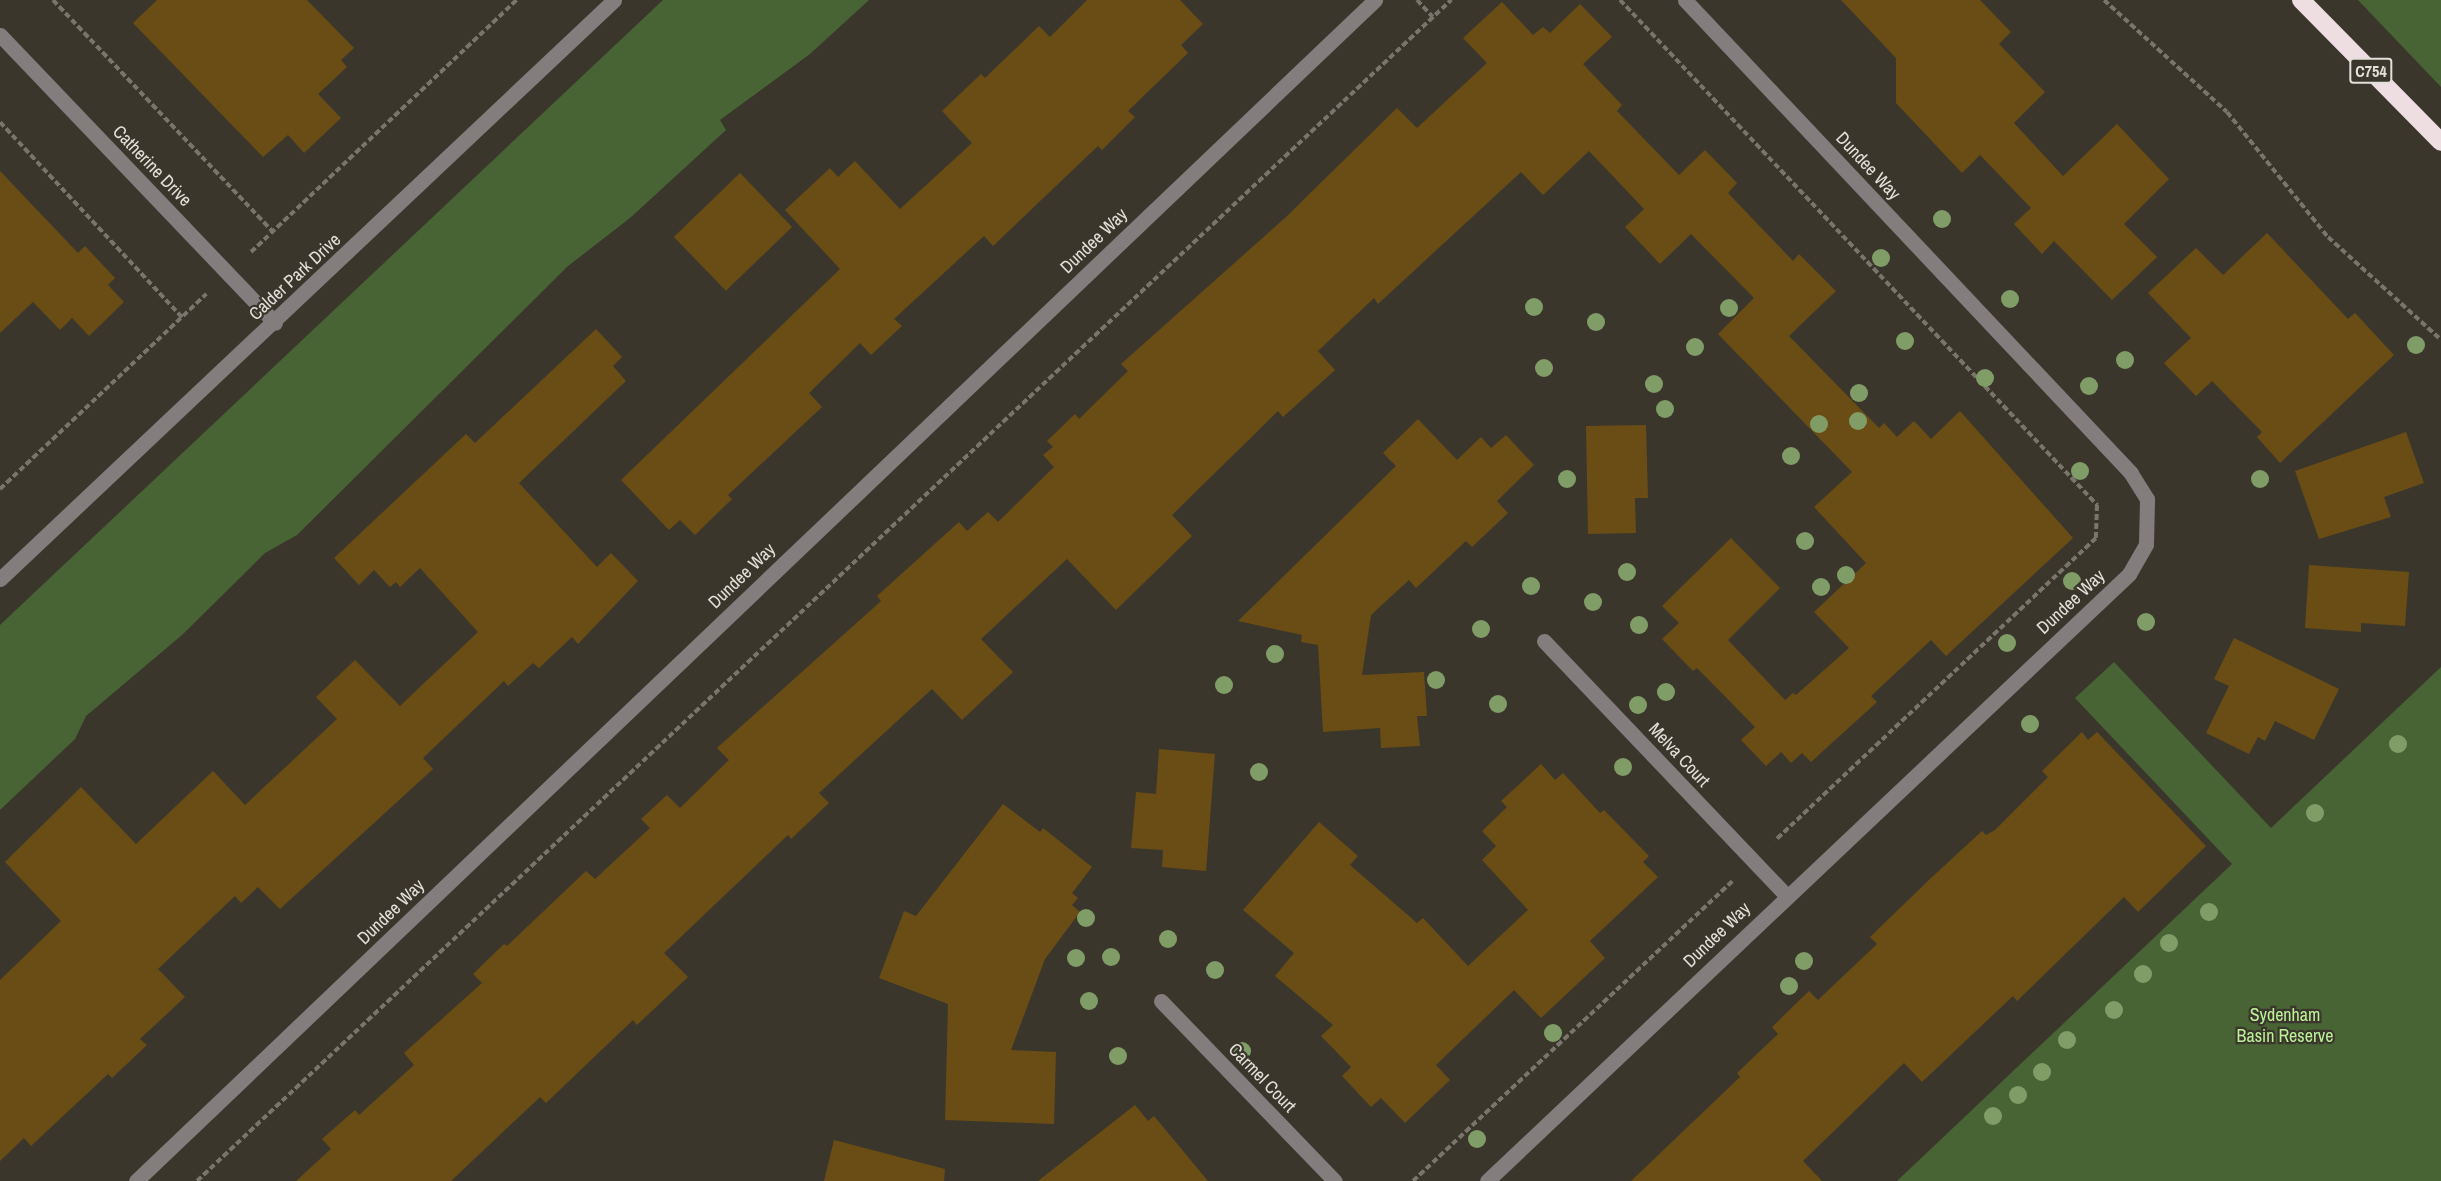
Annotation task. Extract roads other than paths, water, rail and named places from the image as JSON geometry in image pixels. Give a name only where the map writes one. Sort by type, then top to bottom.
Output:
[{"type":"highway","name":"C754","points":[[2301,0],[2441,142]]},
{"type":"street","name":"Calder Park Drive","points":[[0,579],[275,323],[614,0]]},
{"type":"street","name":"Dundee Way","points":[[136,1181],[1375,0]]},
{"type":"street","name":"Dundee Way","points":[[1487,1181],[2129,574],[2146,544],[2147,499],[2131,473],[1684,0]]},
{"type":"street","name":"Catherine Drive","points":[[0,35],[275,323]]},
{"type":"street","name":"Melva Court","points":[[1544,640],[1787,897]]},
{"type":"street","name":"Carmel Court","points":[[1161,1001],[1335,1181]]},
{"type":"park label","name":"Sydenham Basin Reserve","points":[[2285,1026]]}]
